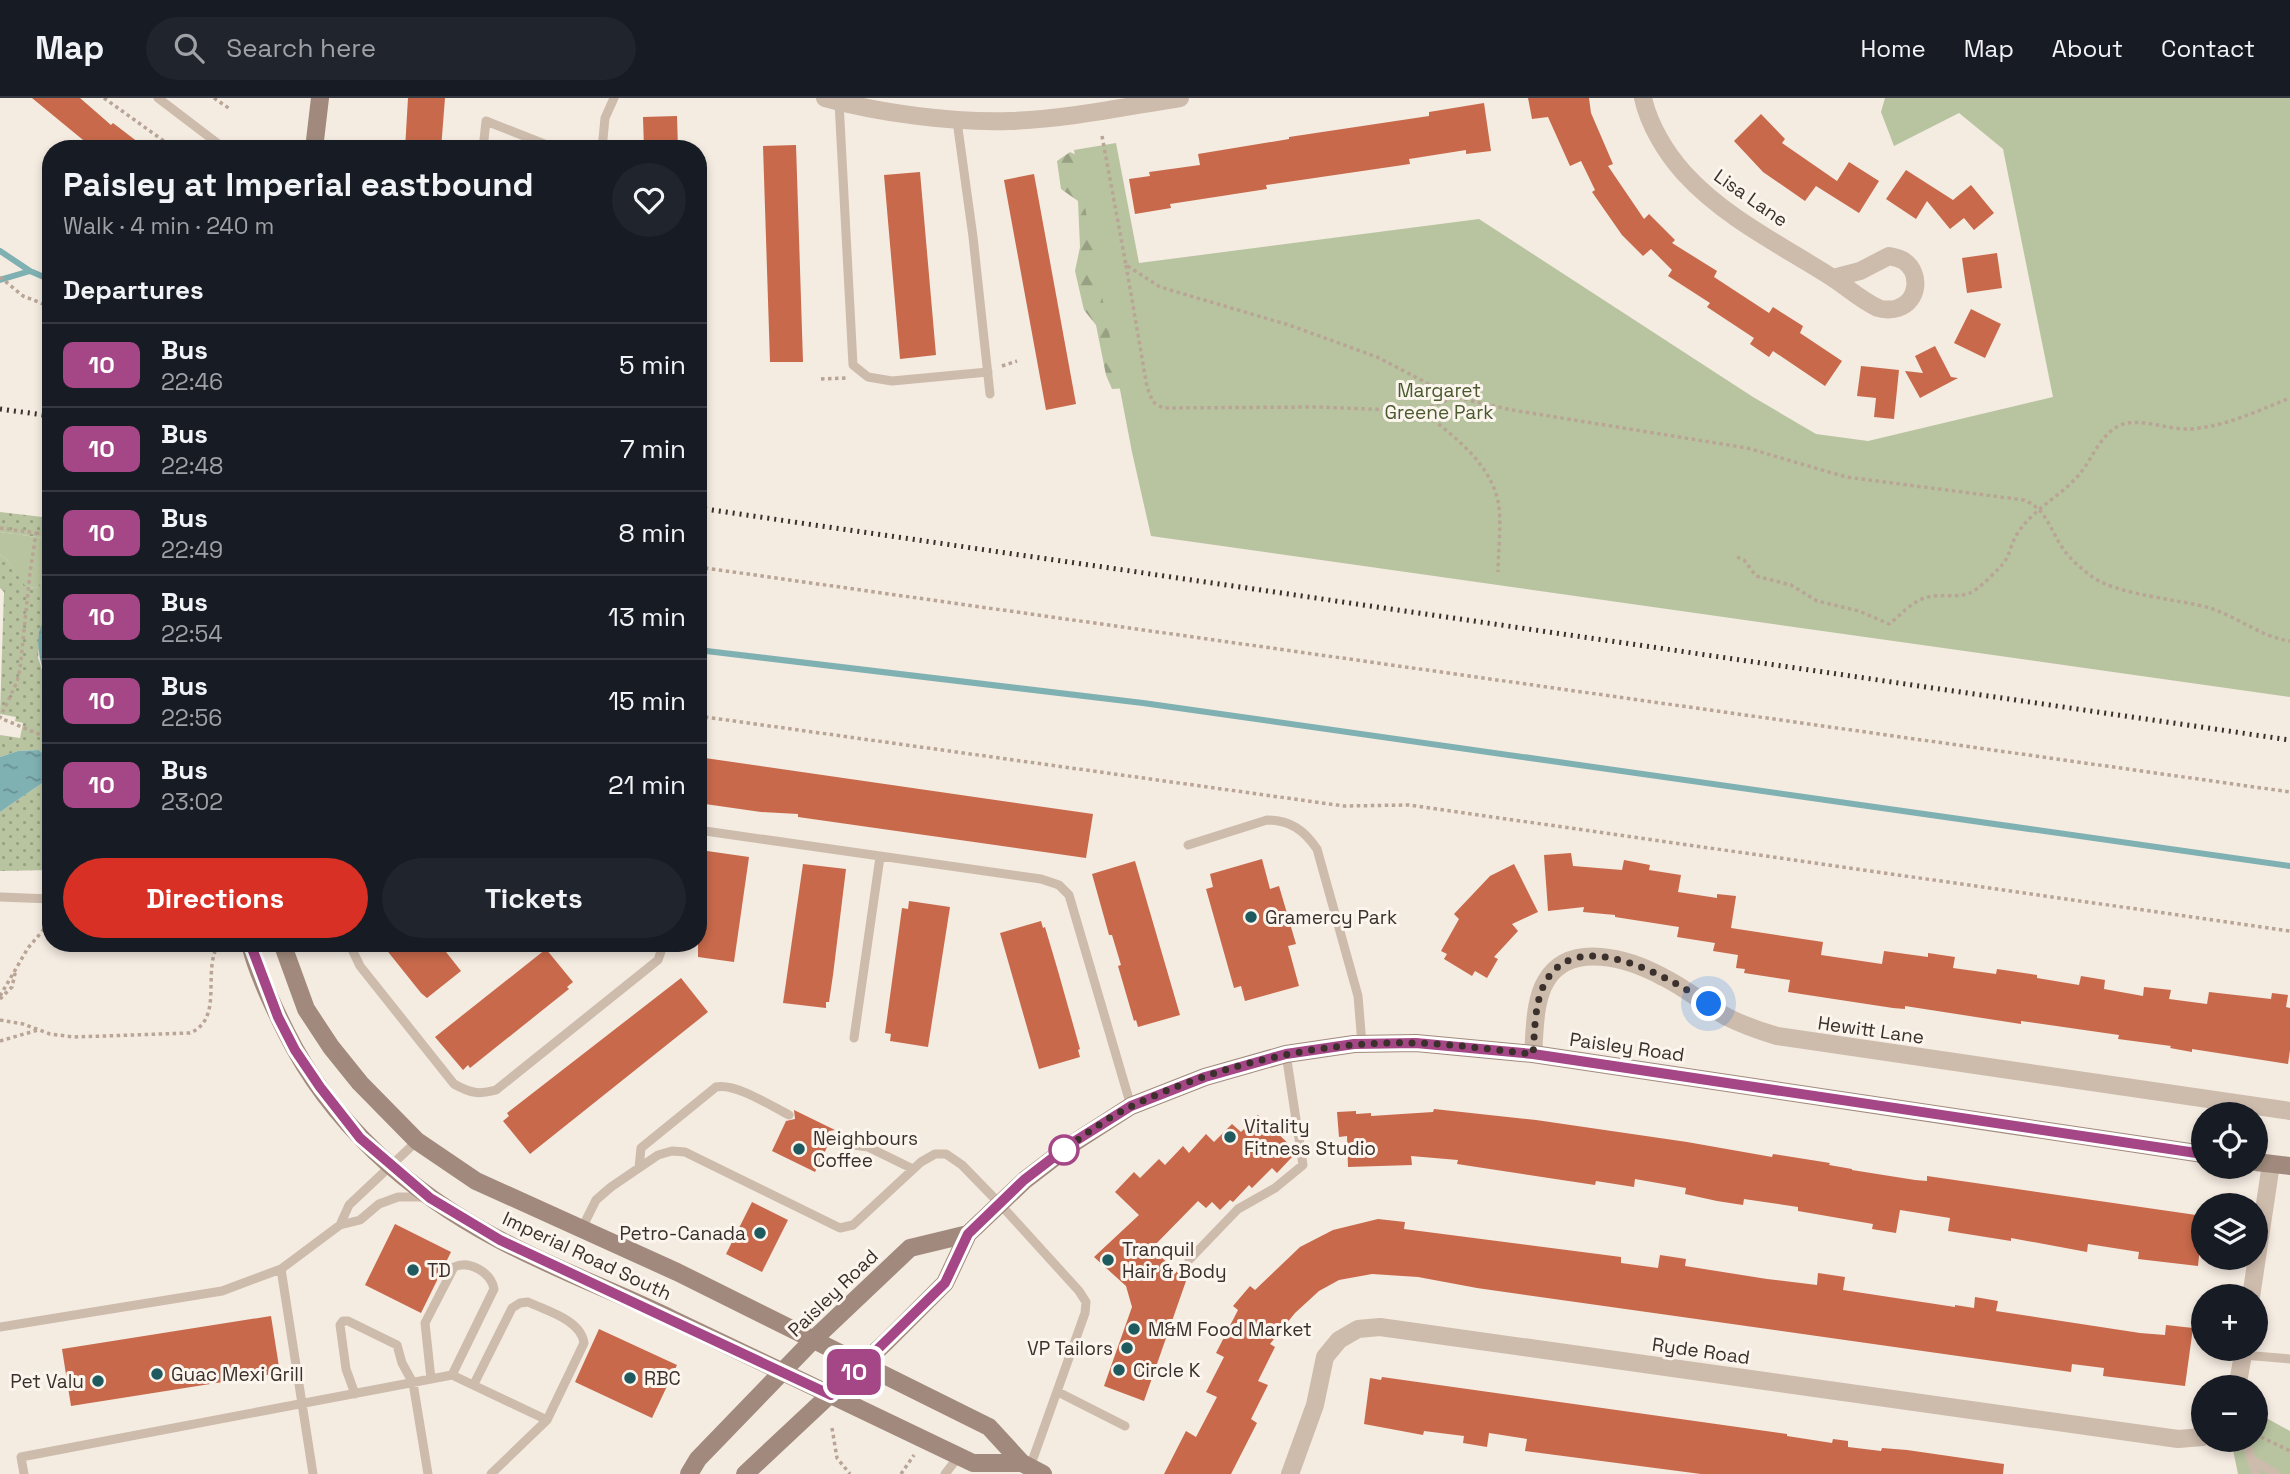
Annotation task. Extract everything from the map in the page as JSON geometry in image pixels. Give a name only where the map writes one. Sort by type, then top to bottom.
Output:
[{"type":"main road","points":[[315,140],[320,98]]},
{"type":"main road","name":"Imperial Road South","points":[[253,952],[278,1017],[295,1050],[320,1087],[360,1138],[430,1198],[500,1240],[973,1463],[1032,1468]]},
{"type":"main road","name":"Imperial Road South","points":[[285,952],[306,1009],[331,1047],[360,1083],[417,1141],[477,1181],[677,1272],[989,1427],[1032,1468]]},
{"type":"main road","name":"Paisley Road","points":[[745,1474],[831,1395],[945,1283],[968,1234],[1024,1180],[1072,1143],[1131,1106],[1205,1077],[1286,1054],[1363,1044],[1416,1043],[1533,1054],[2191,1152]]},
{"type":"main road","points":[[2268,1164],[2290,1166]]},
{"type":"main road","name":"Paisley Road","points":[[689,1474],[698,1459],[814,1339],[910,1248],[968,1234]]},
{"type":"street","points":[[832,100],[870,103],[957,121],[1011,121],[1068,116],[1180,98]]},
{"type":"street","name":"Lisa Lane","points":[[1643,98],[1663,144],[1682,171],[1705,194],[1728,213],[1833,278]]},
{"type":"street","name":"Hewitt Lane","points":[[1533,1054],[1538,1003],[1545,982],[1556,967],[1575,958],[1601,957],[1630,963],[1661,975],[1726,1016],[1777,1036],[2290,1111]]},
{"type":"street","points":[[2252,1284],[2262,1179]]},
{"type":"street","name":"Ryde Road","points":[[1290,1474],[1315,1405],[1325,1357],[1339,1340],[1358,1329],[1380,1327],[2178,1439],[2191,1438]]},
{"type":"lane","points":[[158,98],[213,140]]},
{"type":"lane","points":[[603,140],[605,118],[614,98]]},
{"type":"lane","points":[[832,100],[853,366],[868,377],[892,381],[988,372]]},
{"type":"lane","points":[[484,140],[486,121],[534,140]]},
{"type":"lane","points":[[957,121],[990,394]]},
{"type":"lane","points":[[1188,845],[1267,820],[1280,820],[1295,825],[1310,838],[1317,849],[1358,996],[1363,1044]]},
{"type":"lane","points":[[707,831],[1041,879],[1059,886],[1069,895],[1131,1106]]},
{"type":"lane","points":[[854,1038],[880,857]]},
{"type":"lane","points":[[0,897],[42,899]]},
{"type":"lane","points":[[353,952],[360,966],[454,1084],[481,1094],[496,1090],[657,960],[660,952]]},
{"type":"lane","points":[[1189,1260],[1238,1209],[1275,1188],[1303,1165],[1286,1054]]},
{"type":"lane","points":[[639,1168],[640,1148],[716,1087],[734,1088],[789,1115]]},
{"type":"lane","points":[[832,1137],[846,1144],[868,1147],[913,1169]]},
{"type":"lane","points":[[340,1225],[349,1205],[417,1141]]},
{"type":"lane","points":[[581,1230],[602,1194],[658,1155],[673,1151],[685,1152],[840,1228],[853,1225],[913,1169],[935,1154],[946,1154],[962,1165],[1000,1204],[1086,1302],[1086,1313],[1032,1468]]},
{"type":"lane","points":[[0,1328],[222,1291],[281,1269],[340,1225],[360,1220],[379,1204],[398,1197],[430,1198]]},
{"type":"lane","points":[[431,1379],[425,1324],[454,1267],[466,1264],[485,1273],[492,1280],[494,1289],[452,1375]]},
{"type":"lane","points":[[281,1269],[313,1474]]},
{"type":"lane","points":[[474,1384],[512,1308],[520,1303],[528,1302],[577,1327],[583,1334],[584,1343],[547,1420],[491,1474]]},
{"type":"lane","points":[[355,1394],[346,1369],[341,1325],[343,1321],[397,1345],[402,1363],[413,1383],[428,1474]]},
{"type":"lane","points":[[2268,1356],[2290,1359]]},
{"type":"lane","points":[[24,1474],[21,1457],[452,1375],[547,1420]]},
{"type":"lane","points":[[1058,1392],[1125,1426]]},
{"type":"lane","points":[[2250,1452],[2256,1474]]},
{"type":"lane","points":[[944,1474],[959,1456]]},
{"type":"lane","points":[[2253,1460],[2276,1474]]},
{"type":"path","points":[[104,98],[162,140]]},
{"type":"path","points":[[214,98],[230,109]]},
{"type":"path","points":[[1102,136],[1147,387],[1153,402],[1163,408],[1317,407],[1422,411],[1454,397]]},
{"type":"path","points":[[1126,265],[1160,286],[1289,325],[1377,357],[1454,397],[1512,410],[1747,448],[1846,477],[2009,497],[2032,504],[2040,509],[2050,522],[2063,549],[2094,579],[2143,594],[2210,608],[2235,617],[2259,631],[2290,641]]},
{"type":"path","points":[[0,277],[23,296],[42,303]]},
{"type":"path","points":[[1737,556],[1744,560],[1756,576],[1791,585],[1817,601],[1859,611],[1889,624],[1913,603],[1926,597],[1971,593],[2005,561],[2016,536],[2040,509],[2076,478],[2112,429],[2119,425],[2136,422],[2187,429],[2212,426],[2240,419],[2290,398]]},
{"type":"path","points":[[1422,411],[1465,445],[1490,483],[1498,501],[1498,572]]},
{"type":"path","points":[[0,528],[42,534]]},
{"type":"path","points":[[36,533],[20,669],[0,718],[42,735]]},
{"type":"path","points":[[707,568],[2290,792]]},
{"type":"path","points":[[707,717],[1344,806],[1409,805],[2290,931]]},
{"type":"path","points":[[0,998],[12,987],[16,966],[42,933]]},
{"type":"path","points":[[0,1020],[74,1037],[182,1035],[200,1028],[207,1020],[215,952]]},
{"type":"path","points":[[0,1041],[39,1030]]},
{"type":"path","points":[[832,1428],[837,1458],[850,1474]]},
{"type":"path","points":[[2268,1441],[2290,1451]]},
{"type":"path","points":[[901,1474],[915,1453]]},
{"type":"green space","name":"Margaret Greene Park","points":[[1885,98],[2290,98],[2290,697],[1151,536],[1132,452],[1074,150],[1116,143],[1139,263],[1479,219],[1753,397],[1816,434],[1868,441],[2053,397],[2003,149],[1959,113],[1894,146],[1881,112]]},
{"type":"green space","points":[[1070,152],[1103,168],[1128,388],[1112,389],[1106,375],[1096,325],[1084,310],[1075,271],[1080,247],[1078,201],[1061,189],[1057,161]]},
{"type":"green space","points":[[0,512],[42,517],[42,538],[0,532]]},
{"type":"green space","points":[[0,532],[42,538],[42,581],[36,588],[26,587],[0,554]]},
{"type":"green space","points":[[0,554],[27,587],[36,588],[42,581],[42,626],[38,658],[42,669],[42,752],[39,750],[18,751],[0,757],[0,735],[20,738],[23,723],[15,721],[16,717],[0,714],[4,592],[0,588]]},
{"type":"green space","points":[[42,783],[42,870],[0,871],[0,812]]},
{"type":"green space","points":[[2268,1419],[2290,1431],[2290,1474],[2238,1474],[2233,1452],[2268,1452]]},
{"type":"water","points":[[42,626],[42,667],[38,641]]},
{"type":"water","points":[[39,750],[42,752],[42,783],[0,812],[0,757],[18,751]]},
{"type":"building","points":[[32,98],[80,98],[111,125],[113,123],[135,140],[83,140]]},
{"type":"building","points":[[408,98],[445,98],[442,140],[406,140]]},
{"type":"building","points":[[1528,98],[1589,98],[1591,113],[1613,164],[1608,166],[1644,219],[1649,214],[1675,240],[1672,243],[1717,271],[1714,277],[1769,313],[1773,307],[1803,326],[1800,333],[1842,361],[1825,386],[1773,351],[1769,357],[1750,344],[1754,338],[1707,307],[1710,303],[1668,276],[1672,270],[1651,249],[1643,256],[1622,235],[1592,192],[1595,190],[1581,161],[1570,166],[1548,117],[1532,119]]},
{"type":"building","points":[[1484,103],[1491,151],[1466,154],[1466,150],[1409,159],[1410,164],[1266,185],[1267,189],[1170,204],[1171,208],[1135,214],[1129,179],[1150,176],[1149,172],[1200,165],[1198,154],[1429,116],[1429,112]]},
{"type":"building","points":[[1761,114],[1785,139],[1782,143],[1837,181],[1849,162],[1879,181],[1859,213],[1816,186],[1805,201],[1763,172],[1734,141]]},
{"type":"building","points":[[677,116],[678,140],[644,140],[643,117]]},
{"type":"building","points":[[796,145],[803,362],[770,362],[763,146]]},
{"type":"building","points":[[1906,170],[1953,200],[1971,185],[1994,213],[1974,230],[1964,218],[1950,229],[1927,201],[1916,219],[1886,199]]},
{"type":"building","points":[[920,172],[936,355],[900,359],[884,175]]},
{"type":"building","points":[[1034,174],[1076,404],[1046,410],[1004,180]]},
{"type":"building","points":[[1997,253],[2002,288],[1967,293],[1962,258]]},
{"type":"building","points":[[1971,309],[2001,324],[1985,358],[1954,343]]},
{"type":"building","points":[[1935,346],[1951,377],[1958,378],[1920,398],[1905,371],[1923,373],[1915,356]]},
{"type":"building","points":[[1861,366],[1899,370],[1894,419],[1874,417],[1876,398],[1857,396]]},
{"type":"building","points":[[707,758],[1093,814],[1086,858],[798,817],[798,814],[707,804]]},
{"type":"building","points":[[707,851],[749,857],[734,962],[698,957],[698,952],[707,952]]},
{"type":"building","points":[[1571,853],[1573,866],[1622,870],[1624,860],[1650,865],[1649,870],[1681,875],[1678,892],[1717,898],[1717,894],[1736,896],[1731,928],[1823,942],[1821,955],[1882,964],[1884,951],[1928,957],[1928,953],[1955,957],[1953,968],[1996,974],[1997,969],[2079,985],[2081,976],[2105,980],[2104,989],[2143,996],[2144,987],[2171,990],[2169,999],[2207,1004],[2209,992],[2271,999],[2272,993],[2288,995],[2288,1064],[2192,1049],[2192,1052],[2170,1048],[2171,1046],[2118,1039],[2119,1035],[2021,1021],[2021,1024],[1905,1006],[1905,1009],[1893,1008],[1788,992],[1790,980],[1744,973],[1745,969],[1736,968],[1738,955],[1713,951],[1715,943],[1677,937],[1679,927],[1583,912],[1584,907],[1548,911],[1544,855]]},
{"type":"building","name":"Gramercy Park","points":[[1262,859],[1270,889],[1279,886],[1296,944],[1288,946],[1299,986],[1245,1001],[1241,986],[1234,988],[1206,889],[1213,887],[1210,874]]},
{"type":"building","points":[[1135,861],[1180,1015],[1138,1027],[1136,1020],[1134,1021],[1118,966],[1121,965],[1112,935],[1109,935],[1092,874]]},
{"type":"building","points":[[803,864],[846,869],[833,975],[826,1008],[783,1003]]},
{"type":"building","points":[[1514,864],[1538,912],[1512,924],[1518,931],[1494,957],[1498,959],[1487,978],[1475,971],[1472,976],[1444,959],[1447,954],[1441,951],[1459,919],[1454,914],[1490,876]]},
{"type":"building","points":[[909,901],[950,907],[928,1047],[890,1041],[891,1034],[885,1033],[902,908],[908,909]]},
{"type":"building","points":[[1041,921],[1058,971],[1080,1057],[1039,1069],[1000,933]]},
{"type":"building","points":[[388,952],[446,952],[461,971],[427,998]]},
{"type":"building","points":[[542,952],[548,952],[573,982],[567,987],[569,989],[470,1068],[468,1065],[463,1070],[435,1037]]},
{"type":"building","points":[[681,978],[708,1012],[530,1154],[503,1121],[509,1116],[507,1113]]},
{"type":"building","points":[[1434,1109],[1536,1120],[1772,1157],[1773,1154],[1830,1163],[1829,1165],[1852,1170],[1915,1180],[1927,1181],[1927,1176],[2191,1214],[2191,1265],[2138,1259],[2139,1252],[2088,1244],[2087,1252],[2011,1238],[2011,1241],[1948,1231],[1950,1218],[1900,1210],[1896,1233],[1872,1229],[1873,1224],[1798,1211],[1798,1207],[1744,1199],[1743,1205],[1717,1201],[1685,1194],[1686,1188],[1635,1179],[1634,1187],[1596,1181],[1595,1185],[1457,1164],[1458,1160],[1411,1156],[1412,1165],[1348,1167],[1347,1136],[1339,1137],[1337,1112],[1356,1111],[1356,1114],[1371,1113],[1371,1116],[1433,1112]]},
{"type":"building","points":[[794,1110],[835,1130],[826,1135],[829,1143],[815,1172],[772,1151],[786,1121],[795,1119]]},
{"type":"building","points":[[1258,1115],[1292,1147],[1288,1151],[1293,1156],[1277,1173],[1272,1168],[1252,1188],[1249,1185],[1233,1202],[1230,1200],[1220,1210],[1212,1202],[1206,1208],[1198,1201],[1152,1248],[1186,1281],[1144,1401],[1104,1386],[1132,1307],[1126,1286],[1094,1257],[1139,1215],[1115,1192],[1134,1172],[1140,1178],[1159,1159],[1165,1165],[1183,1146],[1189,1153],[1206,1134],[1214,1142],[1232,1124],[1241,1132]]},
{"type":"building","points":[[752,1202],[788,1220],[762,1272],[726,1254]]},
{"type":"building","points":[[1378,1219],[1405,1222],[1404,1229],[1621,1257],[1621,1263],[1658,1268],[1660,1255],[1686,1259],[1685,1266],[1817,1285],[1818,1273],[1845,1277],[1843,1290],[1955,1307],[1974,1308],[1975,1297],[1998,1301],[1996,1311],[2140,1333],[2165,1335],[2166,1325],[2191,1328],[2185,1386],[2103,1376],[2104,1368],[2072,1364],[2071,1372],[1477,1288],[1418,1277],[1372,1274],[1339,1280],[1319,1291],[1295,1313],[1270,1344],[1275,1347],[1258,1381],[1268,1385],[1251,1419],[1257,1423],[1231,1474],[1164,1474],[1186,1431],[1196,1437],[1217,1397],[1206,1392],[1224,1357],[1216,1353],[1238,1310],[1233,1306],[1250,1286],[1255,1290],[1300,1247],[1333,1230]]},
{"type":"building","points":[[395,1224],[451,1252],[421,1313],[365,1285]]},
{"type":"building","points":[[271,1316],[280,1373],[71,1406],[62,1349]]},
{"type":"building","points":[[599,1329],[677,1365],[652,1418],[575,1382]]},
{"type":"building","points":[[1382,1377],[1787,1434],[1832,1443],[1833,1439],[1848,1441],[1848,1447],[1881,1451],[1882,1448],[1907,1450],[2004,1464],[2003,1474],[1701,1474],[1525,1451],[1527,1439],[1489,1433],[1487,1447],[1463,1443],[1464,1436],[1424,1431],[1423,1435],[1364,1424],[1370,1378],[1381,1380]]},
{"type":"waterway","points":[[0,251],[42,276]]},
{"type":"waterway","points":[[0,280],[30,271]]},
{"type":"waterway","points":[[707,651],[1143,703],[2290,866]]},
{"type":"railway","points":[[0,409],[42,415]]},
{"type":"railway","points":[[707,509],[2290,740]]},
{"type":"bus line","name":"10","points":[[252,952],[278,1017],[295,1050],[320,1087],[360,1138],[430,1198],[500,1240],[831,1395],[945,1283],[968,1234],[1024,1180],[1072,1143],[1131,1106],[1205,1077],[1286,1054],[1354,1044],[1416,1043],[1533,1054],[2191,1152]]},
{"type":"place","name":"Gramercy Park","points":[[1251,917]]},
{"type":"place","name":"Vitality Fitness Studio","points":[[1230,1137]]},
{"type":"place","name":"Neighbours Coffee","points":[[799,1149]]},
{"type":"place","name":"Petro-Canada","points":[[760,1233]]},
{"type":"place","name":"Tranquil Hair & Body","points":[[1108,1260]]},
{"type":"place","name":"TD","points":[[413,1270]]},
{"type":"place","name":"M&M Food Market","points":[[1134,1329]]},
{"type":"place","name":"VP Tailors","points":[[1127,1348]]},
{"type":"place","name":"Circle K","points":[[1119,1370]]},
{"type":"place","name":"Guac Mexi Grill","points":[[157,1374]]},
{"type":"place","name":"RBC","points":[[630,1378]]},
{"type":"place","name":"Pet Valu","points":[[98,1381]]},
{"type":"route","points":[[1064,1150],[1056,1156],[1131,1106],[1205,1077],[1286,1054],[1354,1044],[1416,1043],[1533,1054],[1538,1003],[1545,982],[1556,967],[1575,958],[1601,957],[1630,963],[1661,975],[1709,1004]]}]
